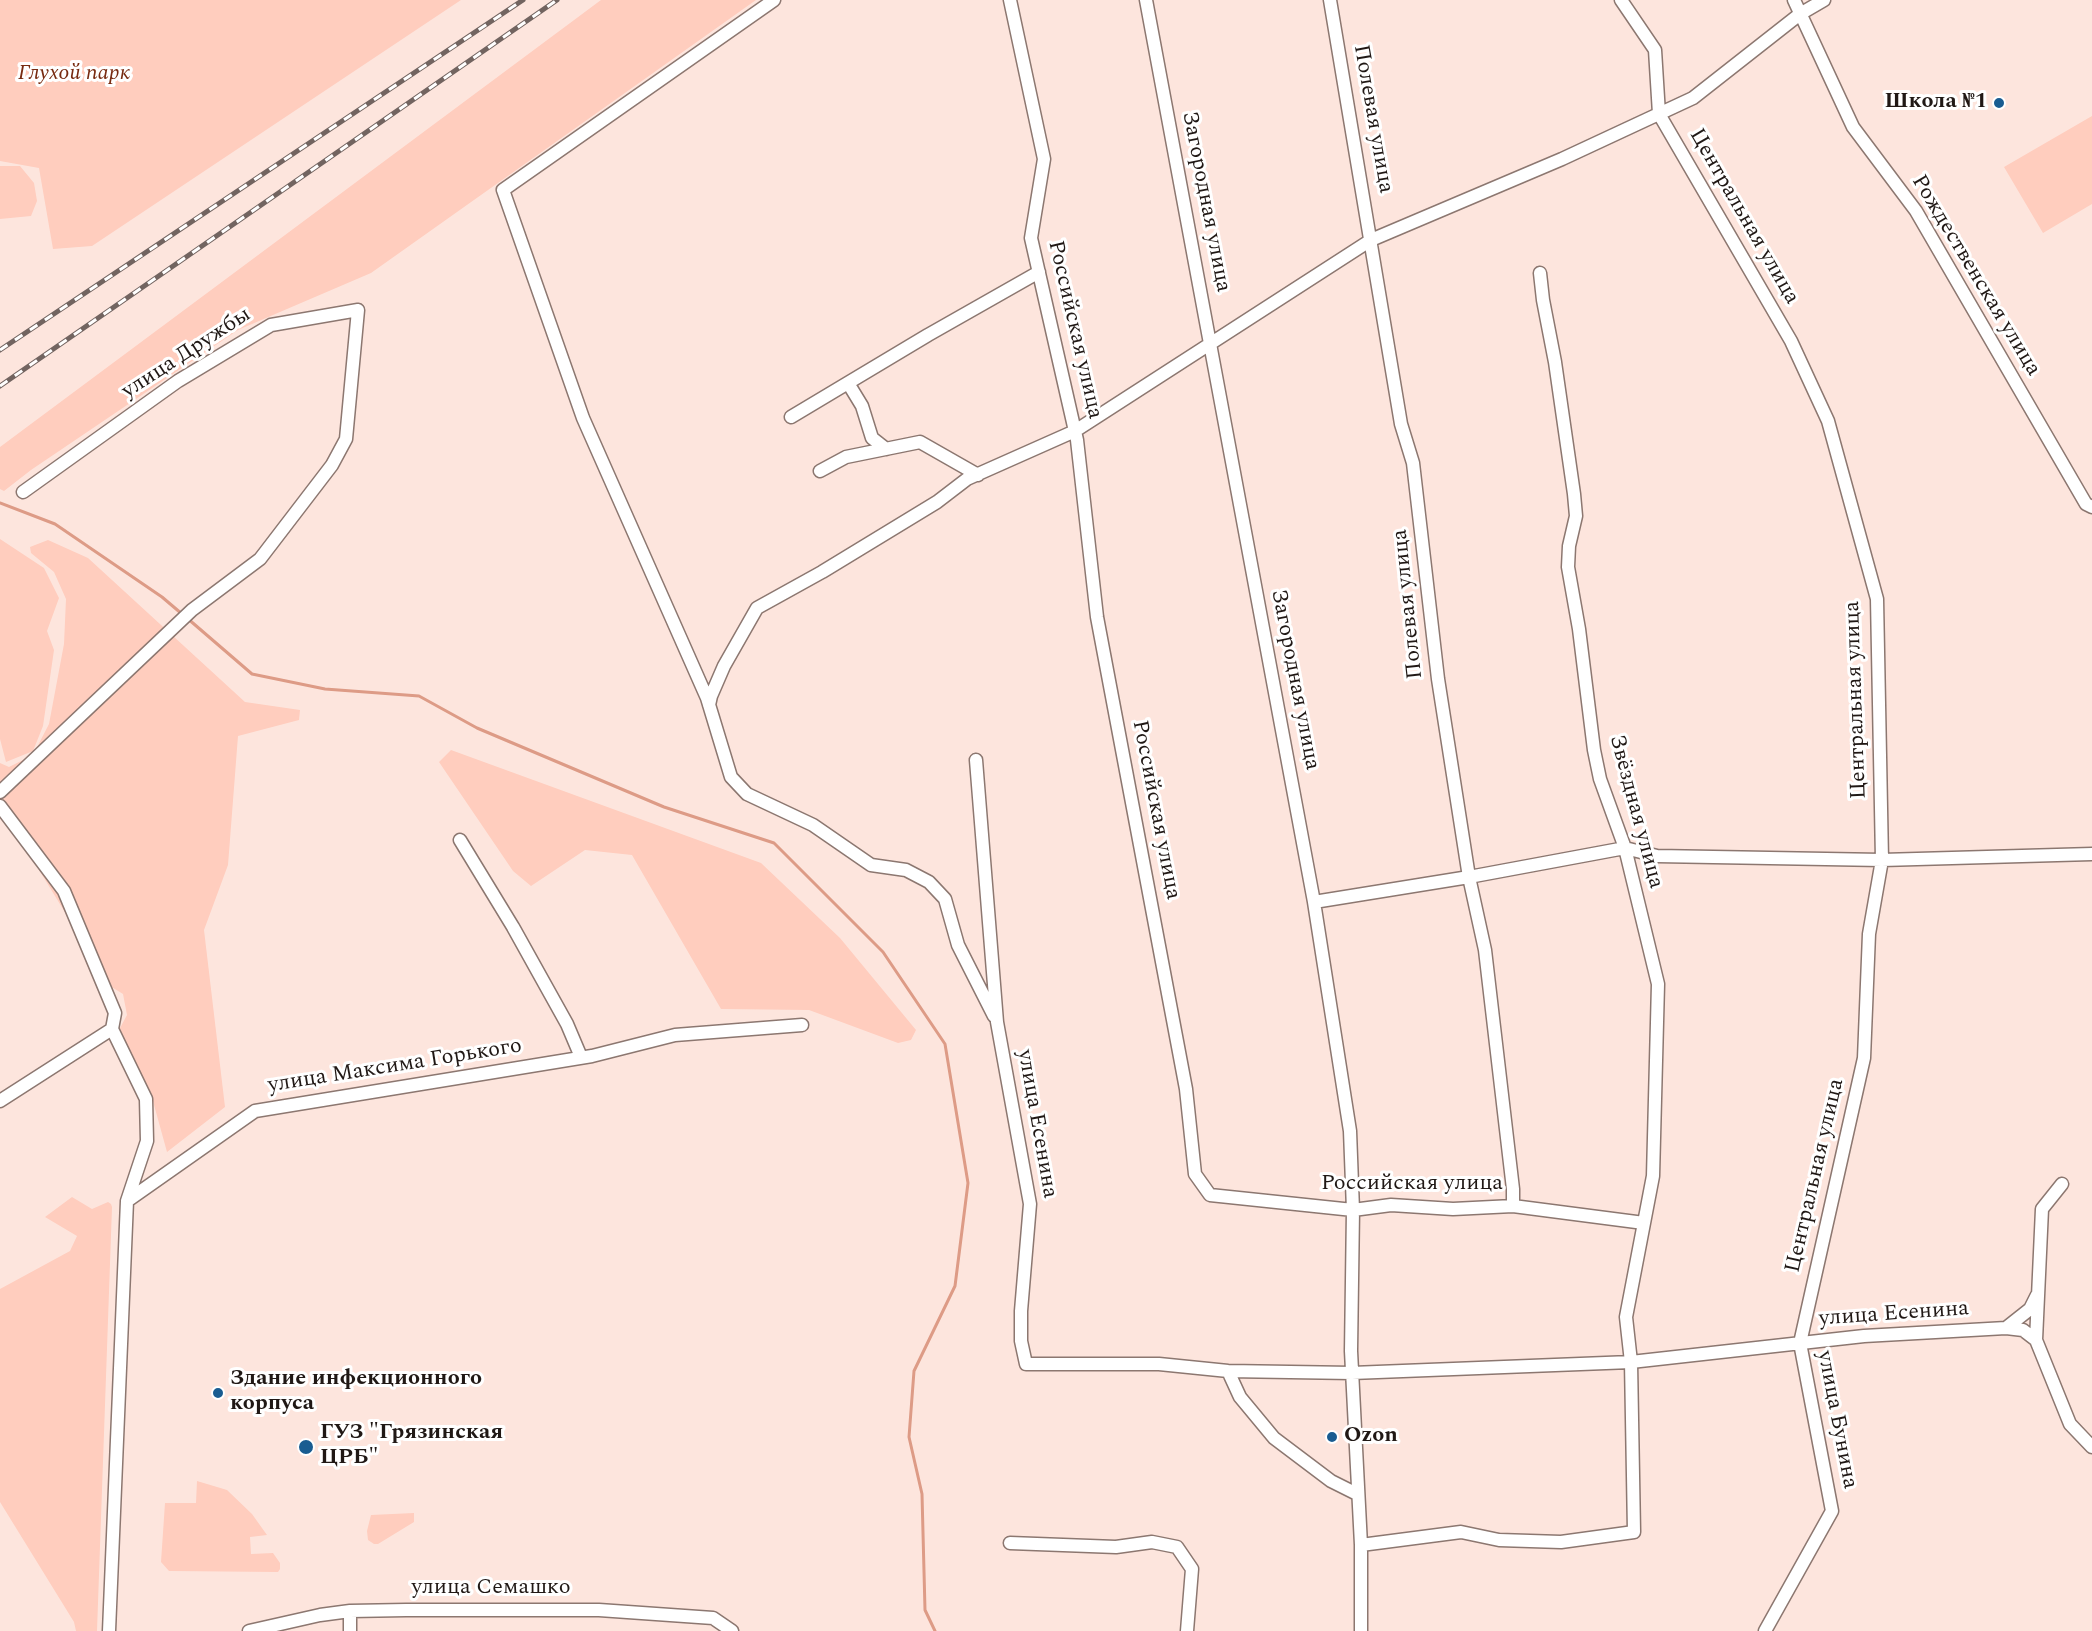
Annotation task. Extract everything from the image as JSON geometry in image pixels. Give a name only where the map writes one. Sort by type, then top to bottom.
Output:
[{"type":"street","points":[[774,0],[503,190],[583,418],[709,705],[731,777],[747,794],[813,825],[871,864],[906,870],[929,882],[945,899],[958,945],[997,1022]]},
{"type":"street","name":"Российская улица","points":[[1010,0],[1044,159],[1031,238],[1075,431],[1097,617],[1186,1089],[1195,1174],[1210,1195],[1353,1210],[1391,1205],[1453,1209],[1513,1206],[1644,1223]]},
{"type":"street","name":"Загородная улица","points":[[1146,0],[1314,902],[1350,1131],[1353,1210],[1352,1373]]},
{"type":"street","name":"Полевая улица","points":[[1330,0],[1401,424],[1413,463],[1438,679],[1470,877],[1485,950],[1513,1189],[1513,1206]]},
{"type":"street","name":"Центральная улица","points":[[1621,0],[1655,50],[1659,114],[1791,341],[1828,421],[1877,599],[1882,860],[1869,934],[1864,1058],[1800,1343]]},
{"type":"street","name":"Рождественская улица","points":[[1794,0],[1853,127],[1916,211],[2090,508]]},
{"type":"street","points":[[709,705],[724,666],[758,608],[918,514],[967,479],[1075,431],[1371,240],[1562,159],[1693,98],[1800,14],[1824,0]]},
{"type":"street","points":[[791,417],[1039,272]]},
{"type":"street","name":"Звёздная улица","points":[[1540,273],[1574,494],[1576,516],[1569,546],[1568,567],[1579,629],[1589,720],[1600,779],[1625,848],[1658,984],[1653,1176],[1626,1317],[1631,1362]]},
{"type":"street","name":"улица Дружбы","points":[[0,792],[175,625],[260,559],[333,465],[346,439],[358,310],[271,325],[178,381],[23,492]]},
{"type":"street","points":[[848,383],[862,406],[872,438],[886,449]]},
{"type":"street","points":[[819,471],[846,456],[920,442],[978,475]]},
{"type":"street","name":"улица Есенина","points":[[976,760],[997,1022],[1030,1204],[1021,1311],[1021,1341],[1026,1364],[1159,1364],[1228,1371],[1352,1373],[1631,1362],[1864,1336],[2006,1328],[2023,1330],[2036,1340]]},
{"type":"street","points":[[0,806],[64,891],[115,1013],[112,1029],[146,1099],[147,1141],[128,1201],[109,1631]]},
{"type":"street","points":[[460,840],[513,927],[567,1024],[581,1057]]},
{"type":"street","points":[[1314,902],[1470,877],[1625,848],[1657,856],[1882,860],[2092,854]]},
{"type":"street","name":"улица Максима Горького","points":[[128,1201],[255,1111],[581,1057],[675,1035],[802,1025]]},
{"type":"street","points":[[0,1101],[112,1029]]},
{"type":"street","points":[[2062,1184],[2042,1209],[2036,1340],[2070,1424],[2092,1447]]},
{"type":"street","points":[[2006,1328],[2030,1309],[2039,1291]]},
{"type":"street","name":"улица Бунина","points":[[1765,1631],[1832,1511],[1800,1343]]},
{"type":"street","points":[[1361,1545],[1461,1532],[1499,1540],[1561,1542],[1634,1532],[1631,1362]]},
{"type":"street","points":[[1228,1371],[1240,1397],[1274,1438],[1331,1481],[1357,1494]]},
{"type":"street","points":[[1352,1373],[1361,1545],[1361,1631]]},
{"type":"street","points":[[1010,1543],[1116,1547],[1152,1542],[1177,1547],[1192,1569],[1187,1631]]},
{"type":"street","name":"улица Семашко","points":[[249,1631],[320,1615],[350,1611],[599,1610],[713,1618],[732,1631]]},
{"type":"street","points":[[350,1611],[350,1631]]},
{"type":"green space","name":"Глухой парк","points":[[0,0],[461,0],[92,246],[53,249],[39,168],[0,161]]},
{"type":"green space","points":[[601,0],[756,0],[371,273],[238,330],[31,470],[4,491],[0,489],[0,447]]},
{"type":"green space","points":[[2092,116],[2092,204],[2043,233],[2004,167]]},
{"type":"green space","points":[[0,166],[20,166],[34,183],[37,201],[31,216],[0,219]]},
{"type":"green space","points":[[0,539],[44,568],[59,598],[47,631],[54,650],[43,726],[33,751],[6,762],[0,739]]},
{"type":"green space","points":[[48,540],[88,558],[245,702],[300,710],[299,720],[238,736],[228,865],[204,930],[225,1107],[167,1152],[151,1094],[119,1030],[127,1015],[123,994],[110,986],[0,806],[0,763],[9,767],[33,755],[49,724],[64,644],[66,599],[54,572],[31,553],[30,547]]},
{"type":"green space","points":[[451,750],[761,863],[840,938],[916,1030],[911,1040],[898,1043],[809,1010],[721,1009],[632,855],[585,850],[531,886],[513,871],[439,762]]},
{"type":"green space","points":[[72,1197],[92,1209],[108,1202],[112,1207],[97,1631],[76,1631],[74,1622],[0,1502],[0,1289],[70,1251],[77,1236],[45,1217]]},
{"type":"green space","points":[[197,1481],[227,1490],[252,1514],[267,1535],[250,1537],[251,1554],[273,1553],[280,1563],[278,1572],[169,1571],[161,1562],[165,1503],[196,1503]]},
{"type":"green space","points":[[414,1513],[414,1522],[378,1544],[368,1540],[367,1531],[371,1515]]},
{"type":"waterway","points":[[0,503],[55,524],[162,597],[182,614]]},
{"type":"waterway","points":[[187,618],[252,674],[325,689],[419,696],[477,728],[664,807],[774,843],[883,952],[945,1044],[968,1183],[955,1286],[914,1371],[909,1437],[922,1494],[925,1610],[935,1631]]},
{"type":"railway","points":[[0,350],[523,0]]},
{"type":"railway","points":[[0,386],[557,0]]},
{"type":"place","name":"Школа №1","points":[[1999,103]]},
{"type":"place","name":"Здание инфекционного корпуса","points":[[218,1393]]},
{"type":"place","name":"Ozon","points":[[1332,1437]]},
{"type":"place","name":"ГУЗ \"Грязинская ЦРБ\"","points":[[306,1447]]}]
